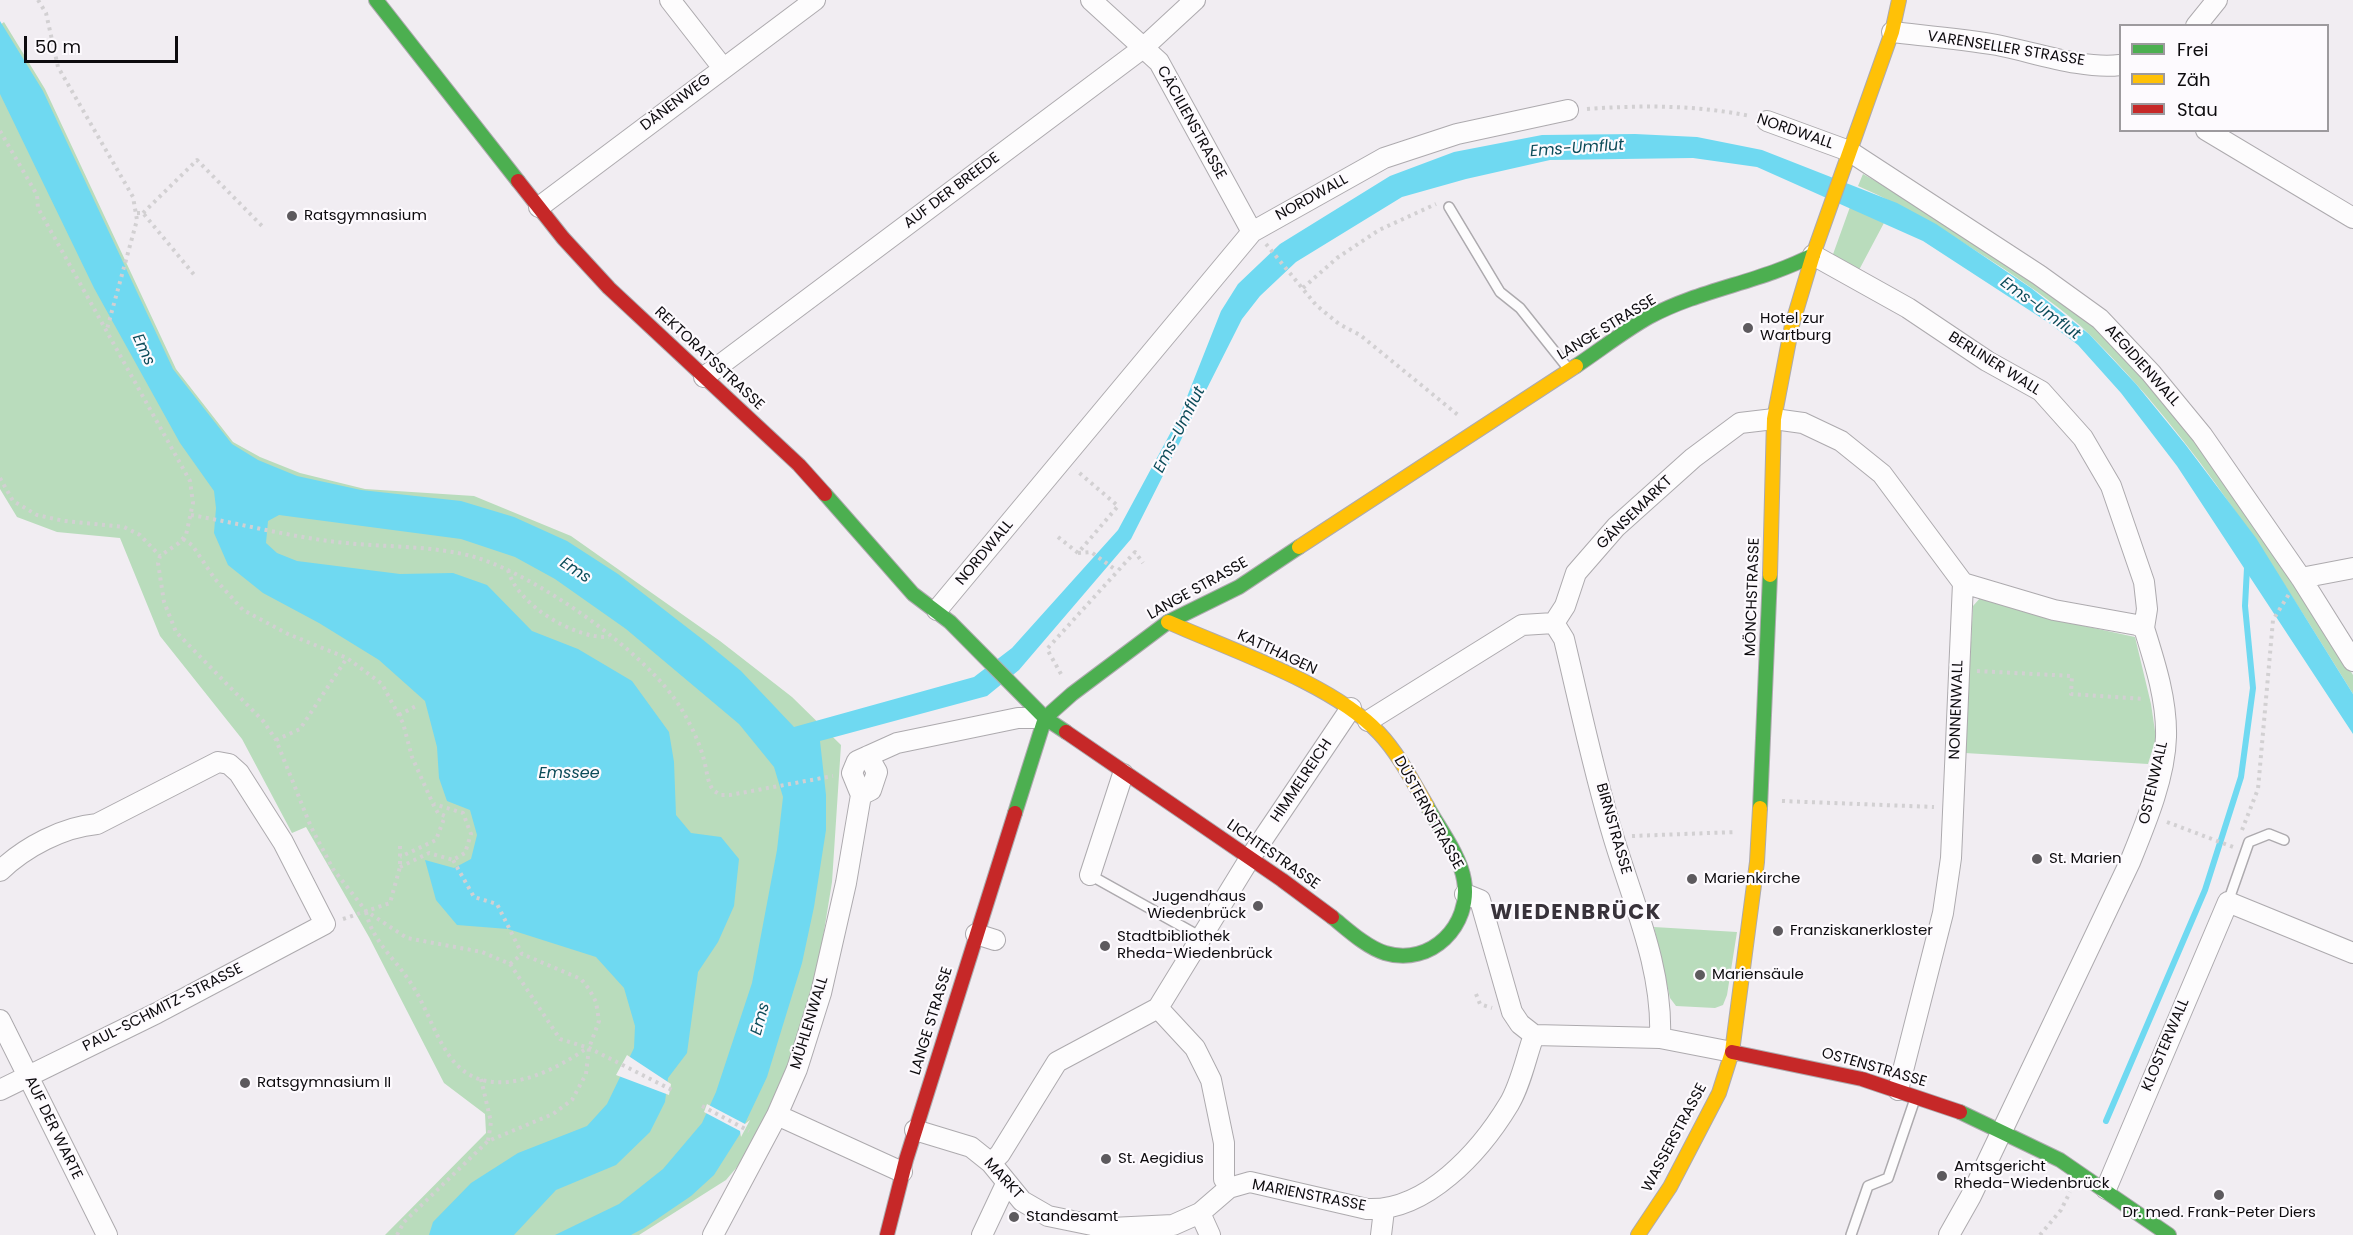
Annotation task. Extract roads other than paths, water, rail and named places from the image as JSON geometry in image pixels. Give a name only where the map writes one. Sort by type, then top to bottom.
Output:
[{"type":"street","name":"REKTORATSSTRASSE","points":[[376,0],[539,207],[609,288],[799,465],[913,594],[937,610],[1045,718]]},
{"type":"street","points":[[670,0],[723,68]]},
{"type":"street","name":"DÄNENWEG","points":[[539,207],[814,0]]},
{"type":"street","name":"CÄCILIENSTRASSE","points":[[1091,0],[1159,62],[1252,232]]},
{"type":"street","name":"AUF DER BREEDE","points":[[704,377],[1143,48],[1196,0]]},
{"type":"street","name":"MÖNCHSTRASSE","points":[[1732,1052],[1761,800],[1766,712],[1774,419],[1792,325],[1813,255],[1892,32],[1896,0]]},
{"type":"street","points":[[2198,24],[2217,0]]},
{"type":"street","name":"VARENSELLER STRASSE","points":[[1892,32],[1994,45],[2111,66],[2119,64]]},
{"type":"street","name":"NORDWALL","points":[[937,610],[1252,232],[1384,158],[1457,134],[1568,110]]},
{"type":"street","name":"NORDWALL","points":[[1767,121],[1847,158]]},
{"type":"street","points":[[2209,132],[2353,218]]},
{"type":"street","name":"AEGIDIENWALL","points":[[1847,158],[2039,274],[2100,320],[2151,373],[2202,435],[2297,582],[2353,661]]},
{"type":"street","name":"LANGE STRASSE","points":[[886,1235],[902,1172],[1045,718],[1072,694],[1168,622],[1239,587],[1650,317],[1737,282],[1783,271],[1813,255]]},
{"type":"street","name":"BERLINER WALL","points":[[1813,255],[1908,309],[1987,361],[2041,392],[2083,438],[2111,486],[2144,582],[2147,609],[2144,628]]},
{"type":"street","points":[[1774,419],[1803,423],[1841,441],[1882,474],[1963,583],[2054,610],[2144,628]]},
{"type":"street","name":"GÄNSEMARKT","points":[[1554,623],[1565,606],[1576,573],[1616,527],[1693,458],[1740,423],[1774,419]]},
{"type":"street","points":[[2297,582],[2353,567]]},
{"type":"street","name":"NONNENWALL","points":[[1907,1093],[1944,913],[1951,858],[1963,583]]},
{"type":"street","name":"KATTHAGEN","points":[[1168,622],[1307,684],[1351,708],[1368,722]]},
{"type":"street","points":[[1368,722],[1522,625],[1554,623]]},
{"type":"street","name":"BIRNSTRASSE","points":[[1554,623],[1564,639],[1614,837],[1652,958],[1661,1012],[1660,1038]]},
{"type":"street","name":"OSTENWALL","points":[[1949,1235],[2130,862],[2149,815],[2166,738],[2156,666],[2144,628]]},
{"type":"street","name":"HIMMELREICH","points":[[1158,1008],[1250,858],[1351,708]]},
{"type":"street","name":"MÜHLENWALL","points":[[713,1235],[777,1115],[797,1069],[821,993],[846,883],[861,795],[852,773],[857,760],[897,743],[1018,718],[1045,718]]},
{"type":"street","name":"LICHTESTRASSE","points":[[1045,718],[1123,774],[1250,858],[1362,940],[1385,953],[1407,955],[1438,947],[1458,924],[1465,894]]},
{"type":"street","name":"DÜSTERNSTRASSE","points":[[1368,722],[1389,746],[1449,845],[1464,879],[1465,894]]},
{"type":"street","name":"PAUL-SCHMITZ-STRASSE","points":[[0,871],[17,855],[78,825],[97,824],[218,762],[230,764],[239,773],[283,842],[325,924],[157,1013],[0,1090]]},
{"type":"street","points":[[1090,875],[1123,774]]},
{"type":"street","points":[[1465,894],[1480,900],[1512,1012],[1520,1024],[1534,1035],[1660,1038],[1701,1044],[1732,1052]]},
{"type":"street","points":[[2228,902],[2353,953]]},
{"type":"street","name":"KLOSTERWALL","points":[[2106,1189],[2228,902]]},
{"type":"street","points":[[976,934],[995,940]]},
{"type":"street","points":[[991,1163],[1000,1154],[1057,1062],[1158,1008],[1195,1048],[1211,1080],[1224,1143],[1224,1179],[1228,1188],[1200,1213],[1173,1225],[1091,1230]]},
{"type":"street","name":"AUF DER WARTE","points":[[0,1020],[107,1235]]},
{"type":"street","name":"MARIENSTRASSE","points":[[1228,1188],[1250,1182],[1367,1209],[1384,1210],[1397,1208],[1424,1196],[1445,1179],[1484,1138],[1510,1103],[1534,1035]]},
{"type":"street","name":"OSTENSTRASSE","points":[[1732,1052],[1834,1072],[1907,1093],[2001,1131],[2079,1172],[2169,1235]]},
{"type":"street","name":"WASSERSTRASSE","points":[[1638,1235],[1670,1186],[1719,1093],[1732,1052]]},
{"type":"street","points":[[777,1115],[902,1172]]},
{"type":"street","name":"MARKT","points":[[915,1130],[970,1147],[991,1163],[1022,1201],[1048,1216],[1091,1230]]},
{"type":"street","points":[[982,1235],[1006,1184]]},
{"type":"street","points":[[1381,1235],[1384,1210]]},
{"type":"street","points":[[1200,1213],[1210,1235]]},
{"type":"lane","points":[[1449,207],[1500,292],[1520,308],[1568,369]]},
{"type":"lane","points":[[2228,902],[2249,842],[2269,834],[2284,840]]},
{"type":"lane","points":[[1090,875],[1201,937]]},
{"type":"lane","points":[[1851,1235],[1868,1186],[1888,1178],[1907,1093]]},
{"type":"water","points":[[0,21],[43,91],[173,369],[232,444],[258,460],[297,476],[361,490],[461,501],[514,517],[567,541],[618,574],[702,639],[741,671],[794,727],[974,677],[1012,648],[1118,530],[1179,417],[1221,311],[1238,284],[1280,244],[1390,176],[1454,152],[1542,135],[1635,134],[1697,137],[1762,150],[1897,203],[1936,224],[2031,288],[2089,334],[2136,384],[2256,538],[2353,694],[2353,734],[2177,466],[2121,393],[2078,345],[2049,323],[1923,241],[1757,167],[1693,158],[1550,160],[1466,179],[1402,197],[1296,262],[1260,296],[1242,319],[1131,539],[1019,670],[987,696],[820,741],[826,795],[826,830],[814,907],[802,963],[767,1077],[740,1134],[714,1175],[691,1196],[631,1235],[555,1235],[619,1204],[663,1169],[702,1123],[716,1092],[752,983],[777,850],[783,797],[774,767],[739,724],[626,629],[555,579],[515,557],[461,539],[279,515],[268,521],[266,543],[277,553],[297,561],[400,574],[453,573],[487,585],[532,631],[578,649],[632,681],[669,732],[674,762],[676,815],[691,833],[721,837],[739,859],[734,906],[718,942],[698,972],[687,1053],[668,1078],[665,1102],[650,1132],[616,1165],[556,1190],[514,1235],[429,1235],[433,1222],[471,1183],[518,1153],[587,1126],[607,1104],[634,1048],[635,1026],[624,988],[596,957],[508,929],[457,925],[436,900],[425,860],[454,868],[471,859],[477,835],[470,810],[447,801],[439,778],[437,747],[425,701],[379,660],[319,623],[263,593],[228,565],[214,533],[216,508],[214,491],[180,443],[94,288],[0,94]]},
{"type":"waterway","points":[[2106,1121],[2205,890],[2241,777],[2253,688],[2245,606],[2247,568]]},
{"type":"place","name":"Ratsgymnasium","points":[[292,216]]},
{"type":"place","name":"Hotel zur Wartburg","points":[[1748,328]]},
{"type":"place","name":"St. Marien","points":[[2037,859]]},
{"type":"place","name":"Marienkirche","points":[[1692,879]]},
{"type":"place","name":"Jugendhaus Wiedenbrück","points":[[1258,906]]},
{"type":"place","name":"Franziskanerkloster","points":[[1778,931]]},
{"type":"place","name":"Stadtbibliothek Rheda-Wiedenbrück","points":[[1105,946]]},
{"type":"place","name":"Mariensäule","points":[[1700,975]]},
{"type":"place","name":"Ratsgymnasium II","points":[[245,1083]]},
{"type":"place","name":"St. Aegidius","points":[[1106,1159]]},
{"type":"place","name":"Amtsgericht Rheda-Wiedenbrück","points":[[1942,1176]]},
{"type":"place","name":"Dr. med. Frank-Peter Diers","points":[[2219,1195]]},
{"type":"place","name":"Standesamt","points":[[1014,1217]]},
{"type":"district","name":"WIEDENBRÜCK","points":[[1576,914]]},
{"type":"water label","name":"Ems-Umflut","points":[[1577,149]]},
{"type":"water label","name":"Ems-Umflut","points":[[2040,309]]},
{"type":"water label","name":"Ems","points":[[143,350]]},
{"type":"water label","name":"Ems-Umflut","points":[[1180,430]]},
{"type":"water label","name":"Ems","points":[[575,571]]},
{"type":"water label","name":"Emssee","points":[[569,774]]},
{"type":"water label","name":"Ems","points":[[761,1019]]}]
